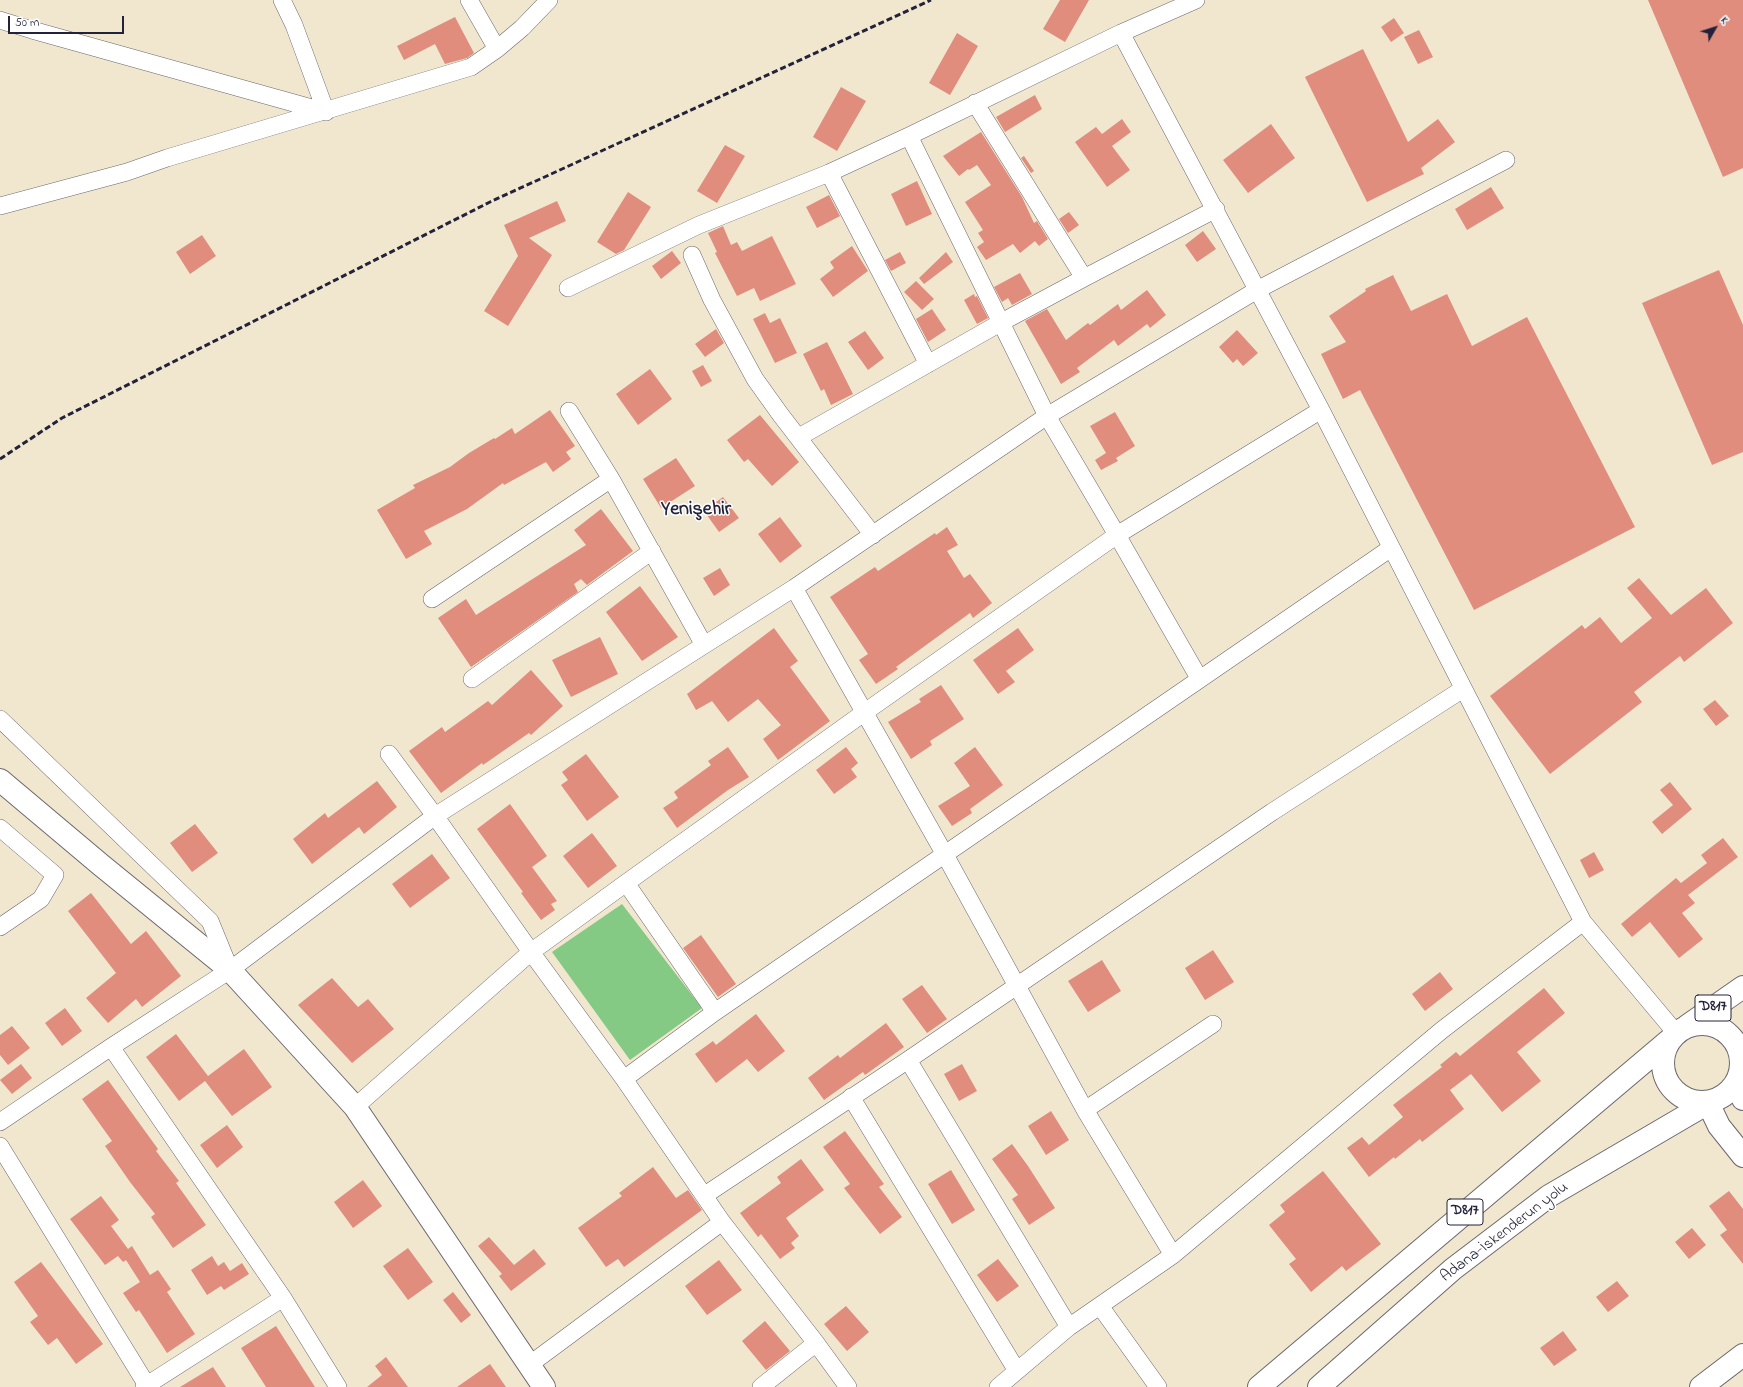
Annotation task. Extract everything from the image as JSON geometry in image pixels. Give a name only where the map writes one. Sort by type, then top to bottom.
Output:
[{"type":"main road","points":[[0,780],[101,865],[230,970],[355,1107],[544,1387]]},
{"type":"main road","name":"D817","points":[[1259,1387],[1677,1033],[1743,987]]},
{"type":"main road","points":[[1707,1024],[1719,1027],[1729,1034],[1737,1044],[1741,1056],[1741,1085],[1720,1099],[1708,1103],[1694,1102],[1682,1097],[1672,1088],[1665,1076],[1663,1063],[1665,1049],[1677,1033],[1694,1025],[1707,1024]]},
{"type":"main road","points":[[1708,1103],[1719,1126],[1743,1156]]},
{"type":"main road","name":"Adana-İskenderun yolu","points":[[1319,1387],[1453,1269],[1550,1196],[1708,1103]]},
{"type":"main road","points":[[1701,1387],[1743,1355]]},
{"type":"street","points":[[282,0],[294,25],[326,112]]},
{"type":"street","points":[[469,0],[497,49]]},
{"type":"street","points":[[0,206],[127,172],[168,158],[326,112],[471,67],[497,49],[522,28],[549,0]]},
{"type":"street","points":[[568,288],[699,226],[829,173],[909,136],[1121,33],[1196,0]]},
{"type":"street","points":[[0,20],[326,112]]},
{"type":"street","points":[[1121,33],[1322,410],[1391,548],[1583,922],[1677,1033]]},
{"type":"street","points":[[975,103],[1084,278]]},
{"type":"street","points":[[909,136],[1047,416],[1199,678]]},
{"type":"street","points":[[0,1122],[111,1047],[230,970],[435,816],[794,588],[1047,416],[1257,290],[1506,160]]},
{"type":"street","points":[[829,173],[928,364]]},
{"type":"street","points":[[799,437],[1000,323],[1216,209]]},
{"type":"street","points":[[692,255],[712,300],[755,379],[873,535]]},
{"type":"street","points":[[355,1107],[531,952],[626,883],[865,712],[1117,535],[1322,410]]},
{"type":"street","points":[[569,411],[611,479],[704,645]]},
{"type":"street","points":[[432,599],[611,479]]},
{"type":"street","points":[[624,1079],[715,1012],[1199,678],[1391,548]]},
{"type":"street","points":[[472,679],[652,551]]},
{"type":"street","points":[[794,588],[865,712],[1085,1110],[1173,1255]]},
{"type":"street","points":[[705,1195],[908,1060],[1272,812],[1463,689]]},
{"type":"street","points":[[0,719],[210,921],[230,970]]},
{"type":"street","points":[[389,754],[624,1079],[705,1195],[722,1222],[816,1343],[848,1387]]},
{"type":"street","points":[[0,828],[55,875],[41,899],[0,927]]},
{"type":"street","points":[[626,883],[715,1012]]},
{"type":"street","points":[[998,1387],[1070,1327],[1173,1255],[1442,1030],[1583,922]]},
{"type":"street","points":[[1085,1110],[1213,1024]]},
{"type":"street","points":[[111,1047],[283,1298],[338,1387]]},
{"type":"street","points":[[908,1060],[1070,1327]]},
{"type":"street","points":[[851,1097],[1017,1371]]},
{"type":"street","points":[[0,1146],[146,1386],[283,1298]]},
{"type":"street","points":[[529,1365],[722,1222]]},
{"type":"street","points":[[1100,1306],[1158,1387]]},
{"type":"street","points":[[761,1387],[816,1343]]},
{"type":"green space","points":[[622,904],[702,1008],[630,1060],[552,952]]},
{"type":"building","points":[[1060,0],[1089,0],[1065,42],[1043,29]]},
{"type":"building","points":[[1648,0],[1743,0],[1743,168],[1723,177]]},
{"type":"building","points":[[455,17],[474,53],[467,58],[445,64],[435,44],[404,60],[397,46]]},
{"type":"building","points":[[1394,18],[1404,33],[1391,42],[1381,27]]},
{"type":"building","points":[[1419,30],[1433,57],[1418,64],[1404,37]]},
{"type":"building","points":[[957,33],[978,46],[950,95],[929,83]]},
{"type":"building","points":[[1363,49],[1408,142],[1438,119],[1455,142],[1421,168],[1424,174],[1367,202],[1305,77]]},
{"type":"building","points":[[841,87],[866,101],[837,151],[813,137]]},
{"type":"building","points":[[1035,95],[1042,109],[1005,132],[996,117]]},
{"type":"building","points":[[1122,119],[1131,132],[1112,146],[1130,170],[1107,187],[1075,142],[1096,127],[1102,134]]},
{"type":"building","points":[[1271,124],[1295,158],[1248,193],[1223,160]]},
{"type":"building","points":[[981,132],[1022,197],[1034,223],[1037,221],[1048,239],[1039,246],[1035,241],[1020,253],[1013,244],[986,260],[977,247],[984,242],[978,233],[983,230],[965,202],[991,185],[977,165],[969,170],[968,169],[959,176],[943,156]]},
{"type":"building","points":[[725,145],[745,156],[717,203],[697,191]]},
{"type":"building","points":[[1024,156],[1034,171],[1031,173],[1021,158]]},
{"type":"building","points":[[917,181],[932,214],[906,226],[891,194]]},
{"type":"building","points":[[1491,187],[1504,208],[1467,230],[1455,209]]},
{"type":"building","points":[[628,192],[651,207],[624,250],[616,254],[597,242]]},
{"type":"building","points":[[829,195],[840,216],[817,228],[806,207]]},
{"type":"building","points":[[557,201],[566,221],[529,238],[552,255],[508,326],[484,311],[518,256],[504,225]]},
{"type":"building","points":[[1069,212],[1079,225],[1068,233],[1059,219]]},
{"type":"building","points":[[723,226],[731,245],[737,242],[742,251],[772,236],[796,284],[760,301],[754,288],[737,296],[715,253],[717,252],[708,233]]},
{"type":"building","points":[[1203,231],[1216,249],[1197,262],[1185,245]]},
{"type":"building","points":[[202,235],[216,256],[190,274],[176,252]]},
{"type":"building","points":[[852,246],[868,271],[833,297],[820,279],[834,268],[830,262]]},
{"type":"building","points":[[672,251],[681,263],[661,279],[652,266]]},
{"type":"building","points":[[900,252],[906,263],[891,271],[885,260]]},
{"type":"building","points":[[946,252],[953,262],[924,284],[919,278]]},
{"type":"building","points":[[1719,270],[1743,325],[1743,452],[1712,465],[1642,303]]},
{"type":"building","points":[[1020,273],[1032,294],[1012,305],[1008,298],[1002,302],[994,287]]},
{"type":"building","points":[[1393,275],[1411,311],[1447,294],[1472,346],[1527,317],[1635,527],[1474,610],[1360,390],[1343,399],[1321,354],[1346,342],[1329,316],[1366,291],[1365,289]]},
{"type":"building","points":[[916,281],[934,299],[922,310],[904,292]]},
{"type":"building","points":[[1147,290],[1166,315],[1150,328],[1147,324],[1118,346],[1114,340],[1077,368],[1080,372],[1061,384],[1025,321],[1047,309],[1066,340],[1088,323],[1090,325],[1118,304],[1121,310]]},
{"type":"building","points":[[974,294],[975,297],[977,296],[988,318],[977,324],[964,300]]},
{"type":"building","points":[[932,309],[946,330],[928,342],[916,319]]},
{"type":"building","points":[[765,313],[770,323],[780,318],[797,353],[775,363],[753,319]]},
{"type":"building","points":[[716,329],[724,343],[705,357],[695,344]]},
{"type":"building","points":[[1237,330],[1258,353],[1243,366],[1237,359],[1233,363],[1219,347]]},
{"type":"building","points":[[865,331],[884,358],[868,370],[848,342]]},
{"type":"building","points":[[827,342],[853,394],[831,405],[824,389],[821,391],[803,354]]},
{"type":"building","points":[[703,365],[712,381],[701,387],[692,371]]},
{"type":"building","points":[[650,369],[672,399],[638,425],[616,394]]},
{"type":"building","points":[[550,410],[575,446],[566,452],[571,459],[553,472],[546,462],[504,485],[503,483],[467,509],[424,531],[432,544],[406,559],[377,510],[415,488],[413,485],[450,467],[469,453],[494,438],[495,439],[512,428],[515,434]]},
{"type":"building","points":[[1115,412],[1135,446],[1116,458],[1118,461],[1101,470],[1095,460],[1106,453],[1090,426]]},
{"type":"building","points":[[760,415],[799,462],[772,486],[748,459],[744,462],[727,440]]},
{"type":"building","points":[[676,458],[695,486],[661,508],[643,479]]},
{"type":"building","points":[[723,497],[739,518],[719,532],[704,511]]},
{"type":"building","points":[[601,509],[633,551],[587,585],[581,579],[574,584],[578,592],[471,667],[438,618],[466,599],[476,615],[586,545],[574,530]]},
{"type":"building","points":[[780,517],[802,546],[780,563],[758,534]]},
{"type":"building","points":[[947,527],[958,545],[947,551],[964,578],[970,574],[992,603],[973,618],[970,613],[896,667],[898,669],[876,684],[859,660],[868,654],[830,597],[875,567],[878,571],[935,533],[936,535]]},
{"type":"building","points":[[720,568],[730,585],[714,596],[703,578]]},
{"type":"building","points":[[1639,578],[1671,615],[1706,588],[1733,623],[1684,662],[1680,656],[1634,692],[1642,702],[1550,774],[1490,696],[1582,625],[1585,629],[1600,617],[1621,643],[1652,618],[1627,588]]},
{"type":"building","points":[[640,586],[678,637],[642,661],[606,612]]},
{"type":"building","points":[[774,628],[798,661],[790,667],[830,721],[778,760],[763,739],[781,725],[758,699],[728,722],[712,701],[696,710],[687,694]]},
{"type":"building","points":[[1018,628],[1034,650],[1006,671],[1015,682],[998,694],[973,660]]},
{"type":"building","points":[[600,637],[618,674],[571,697],[552,660]]},
{"type":"building","points":[[531,670],[563,706],[531,735],[529,733],[483,765],[482,763],[441,793],[409,751],[442,727],[445,732],[488,701],[492,705]]},
{"type":"building","points":[[941,685],[964,719],[930,741],[932,745],[911,759],[888,722],[921,702],[919,699]]},
{"type":"building","points":[[1715,700],[1729,716],[1716,726],[1703,709]]},
{"type":"building","points":[[728,747],[749,777],[728,790],[677,828],[663,808],[678,798],[674,792],[711,765],[708,761]]},
{"type":"building","points":[[846,747],[858,763],[851,769],[857,777],[834,794],[816,770]]},
{"type":"building","points":[[975,747],[1003,785],[970,809],[972,813],[952,826],[938,806],[970,786],[954,763]]},
{"type":"building","points":[[586,754],[619,797],[587,821],[561,785],[568,780],[562,772]]},
{"type":"building","points":[[377,781],[397,807],[364,834],[359,827],[312,864],[293,839],[325,813],[328,818]]},
{"type":"building","points":[[1670,782],[1692,809],[1662,834],[1652,822],[1673,805],[1660,790]]},
{"type":"building","points":[[510,804],[547,856],[532,867],[557,901],[551,904],[555,910],[541,920],[521,893],[523,892],[477,829]]},
{"type":"building","points":[[195,824],[218,853],[192,872],[170,843]]},
{"type":"building","points":[[592,833],[617,866],[588,888],[563,856]]},
{"type":"building","points":[[1723,838],[1738,857],[1688,895],[1695,903],[1682,913],[1703,939],[1679,958],[1650,922],[1632,937],[1621,924],[1676,878],[1681,883],[1707,863],[1701,855]]},
{"type":"building","points":[[1594,852],[1604,870],[1589,878],[1580,860]]},
{"type":"building","points":[[432,854],[450,878],[410,908],[392,884]]},
{"type":"building","points":[[91,893],[131,944],[146,931],[181,976],[142,1007],[136,999],[108,1023],[86,998],[116,973],[68,911]]},
{"type":"building","points":[[701,935],[736,984],[718,997],[683,948]]},
{"type":"building","points":[[1213,950],[1234,982],[1205,1000],[1185,968]]},
{"type":"building","points":[[1102,960],[1121,991],[1088,1012],[1068,981]]},
{"type":"building","points":[[1440,972],[1453,989],[1425,1011],[1412,994]]},
{"type":"building","points":[[332,978],[358,1007],[368,999],[394,1029],[352,1063],[298,1005]]},
{"type":"building","points":[[922,985],[947,1019],[927,1033],[902,999]]},
{"type":"building","points":[[1544,988],[1565,1013],[1517,1052],[1541,1081],[1502,1112],[1471,1074],[1450,1090],[1464,1109],[1422,1142],[1420,1139],[1369,1177],[1347,1148],[1362,1137],[1369,1145],[1403,1117],[1393,1105],[1442,1067],[1440,1065],[1456,1052],[1460,1056]]},
{"type":"building","points":[[65,1008],[82,1031],[62,1046],[45,1023]]},
{"type":"building","points":[[756,1014],[785,1051],[758,1072],[747,1059],[716,1083],[695,1054],[713,1041],[716,1045]]},
{"type":"building","points":[[886,1023],[904,1047],[865,1075],[863,1072],[824,1100],[808,1078],[838,1055],[840,1058]]},
{"type":"building","points":[[12,1026],[30,1048],[8,1065],[0,1055],[0,1035]]},
{"type":"building","points":[[176,1034],[208,1076],[244,1049],[272,1087],[232,1116],[205,1081],[179,1101],[146,1057]]},
{"type":"building","points":[[21,1064],[32,1078],[12,1094],[0,1080]]},
{"type":"building","points":[[962,1064],[977,1091],[959,1101],[944,1074]]},
{"type":"building","points":[[108,1080],[158,1149],[156,1151],[179,1181],[176,1183],[206,1225],[173,1248],[151,1217],[155,1214],[105,1146],[112,1141],[82,1099]]},
{"type":"building","points":[[1051,1111],[1069,1140],[1046,1155],[1028,1126]]},
{"type":"building","points":[[227,1125],[243,1147],[217,1168],[200,1145]]},
{"type":"building","points":[[845,1131],[884,1184],[879,1187],[902,1217],[880,1234],[844,1188],[850,1184],[823,1147]]},
{"type":"building","points":[[1012,1144],[1055,1208],[1029,1225],[1012,1199],[1018,1195],[992,1159]]},
{"type":"building","points":[[801,1159],[824,1190],[786,1218],[799,1236],[791,1243],[795,1248],[780,1259],[761,1234],[758,1237],[740,1213],[781,1183],[777,1177]]},
{"type":"building","points":[[653,1167],[676,1198],[688,1190],[702,1210],[624,1267],[618,1259],[606,1267],[578,1228],[622,1196],[619,1193]]},
{"type":"building","points":[[951,1170],[975,1210],[952,1224],[928,1184]]},
{"type":"building","points":[[1323,1171],[1381,1244],[1346,1271],[1342,1266],[1311,1292],[1289,1264],[1296,1259],[1269,1225],[1285,1212],[1280,1205]]},
{"type":"building","points":[[363,1180],[382,1206],[353,1228],[334,1202]]},
{"type":"building","points":[[1729,1191],[1743,1209],[1743,1264],[1720,1235],[1727,1230],[1709,1206]]},
{"type":"building","points":[[101,1196],[119,1220],[111,1226],[128,1249],[132,1246],[150,1275],[158,1270],[171,1289],[167,1292],[195,1334],[167,1353],[139,1310],[136,1312],[123,1293],[140,1282],[126,1260],[123,1262],[118,1256],[105,1265],[70,1219]]},
{"type":"building","points":[[1692,1228],[1706,1245],[1689,1259],[1675,1242]]},
{"type":"building","points":[[489,1237],[514,1265],[534,1249],[546,1264],[511,1291],[499,1276],[502,1274],[478,1246]]},
{"type":"building","points":[[408,1248],[433,1282],[408,1300],[383,1266]]},
{"type":"building","points":[[212,1256],[218,1266],[224,1262],[230,1271],[242,1263],[249,1274],[224,1290],[221,1286],[207,1295],[191,1270]]},
{"type":"building","points":[[998,1259],[1019,1286],[997,1302],[977,1275]]},
{"type":"building","points":[[719,1260],[742,1290],[707,1315],[685,1286]]},
{"type":"building","points":[[41,1262],[103,1344],[76,1364],[57,1338],[48,1345],[30,1322],[38,1316],[14,1282]]},
{"type":"building","points":[[1617,1281],[1629,1296],[1608,1312],[1596,1297]]},
{"type":"building","points":[[453,1292],[471,1315],[461,1323],[443,1300]]},
{"type":"building","points":[[846,1306],[869,1332],[847,1351],[824,1324]]},
{"type":"building","points":[[765,1321],[790,1351],[766,1370],[742,1341]]},
{"type":"building","points":[[276,1326],[315,1387],[266,1387],[241,1348]]},
{"type":"building","points":[[1563,1331],[1577,1350],[1554,1366],[1540,1348]]},
{"type":"building","points":[[386,1357],[408,1387],[367,1387],[382,1375],[375,1366]]},
{"type":"building","points":[[490,1364],[506,1387],[457,1387]]},
{"type":"building","points":[[213,1367],[226,1387],[180,1387]]},
{"type":"railway","points":[[0,459],[62,418],[490,202],[931,0]]},
{"type":"district","name":"Yenişehir","points":[[696,511]]}]
